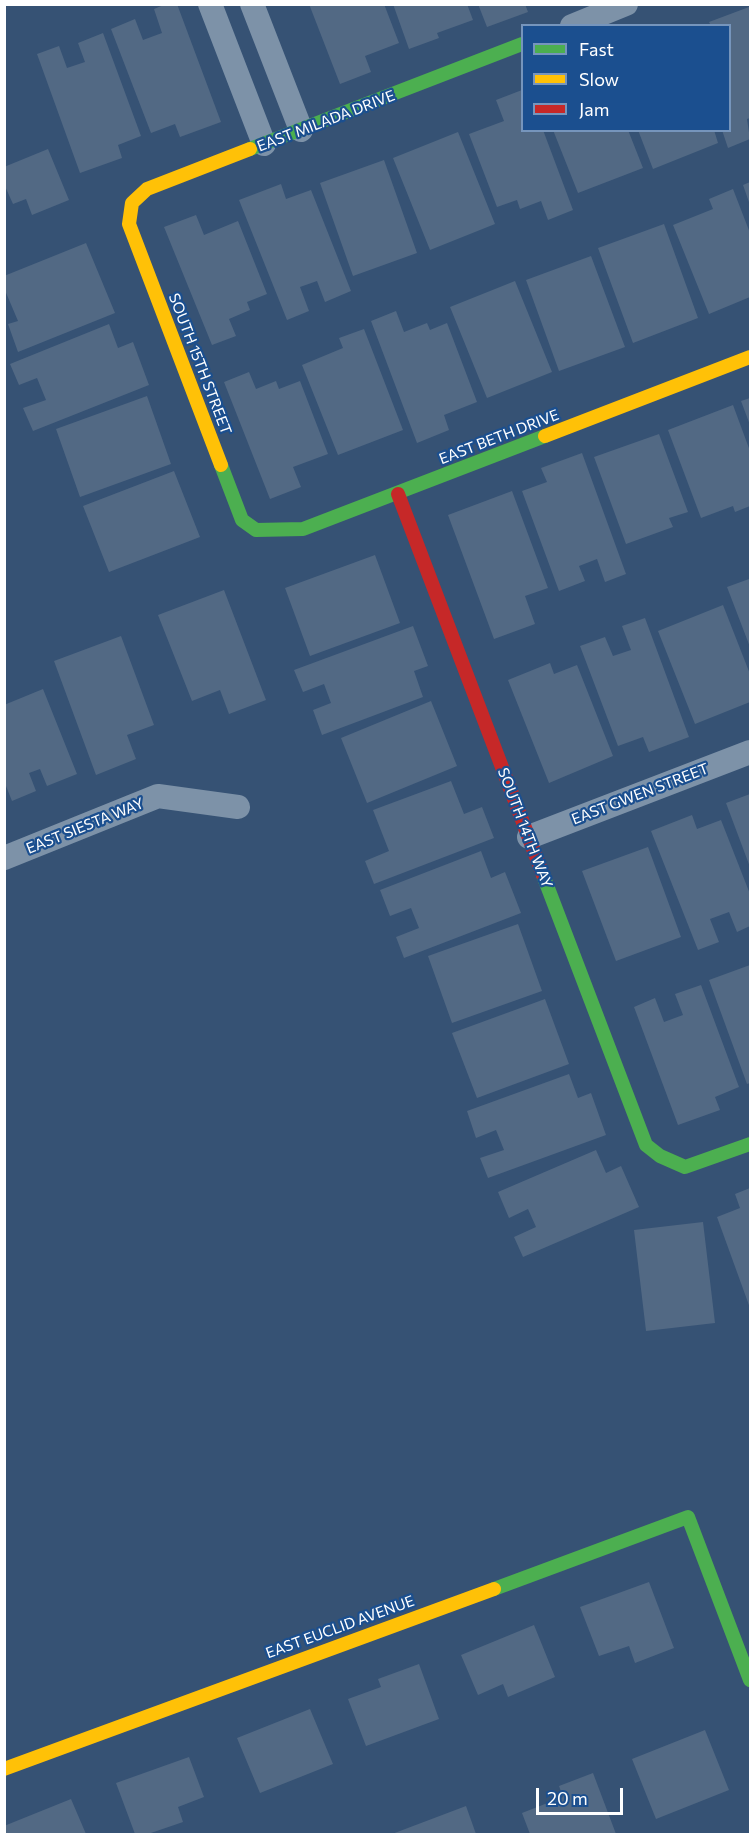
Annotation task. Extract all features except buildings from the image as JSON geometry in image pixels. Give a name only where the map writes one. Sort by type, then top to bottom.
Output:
[{"type":"street","points":[[210,4],[264,144]]},
{"type":"street","points":[[252,4],[301,130]]},
{"type":"street","points":[[577,24],[626,4]]},
{"type":"street","name":"EAST MILADA DRIVE","points":[[132,202],[147,189],[521,45]]},
{"type":"street","name":"SOUTH 15TH STREET","points":[[132,202],[129,224],[242,520],[256,530]]},
{"type":"street","name":"EAST BETH DRIVE","points":[[256,530],[303,529],[750,357]]},
{"type":"street","name":"SOUTH 14TH WAY","points":[[398,494],[646,1145],[660,1156],[685,1167],[750,1144]]},
{"type":"street","name":"EAST GWEN STREET","points":[[529,837],[750,752]]},
{"type":"street","name":"EAST SIESTA WAY","points":[[4,858],[159,796],[238,807]]},
{"type":"street","name":"EAST EUCLID AVENUE","points":[[4,1769],[688,1516],[750,1680]]},
{"type":"traffic: fast","points":[[250,149],[521,44]]},
{"type":"traffic: fast","points":[[221,465],[242,520],[256,530],[303,529],[545,436]]},
{"type":"traffic: fast","points":[[543,875],[646,1145],[660,1156],[685,1167],[750,1144]]},
{"type":"traffic: fast","points":[[494,1589],[688,1517],[750,1680]]},
{"type":"traffic: slow","points":[[221,465],[129,224],[132,203],[147,189],[250,149]]},
{"type":"traffic: slow","points":[[545,436],[750,357]]},
{"type":"traffic: slow","points":[[4,1769],[494,1589]]},
{"type":"traffic: jam","points":[[398,494],[543,875]]}]
